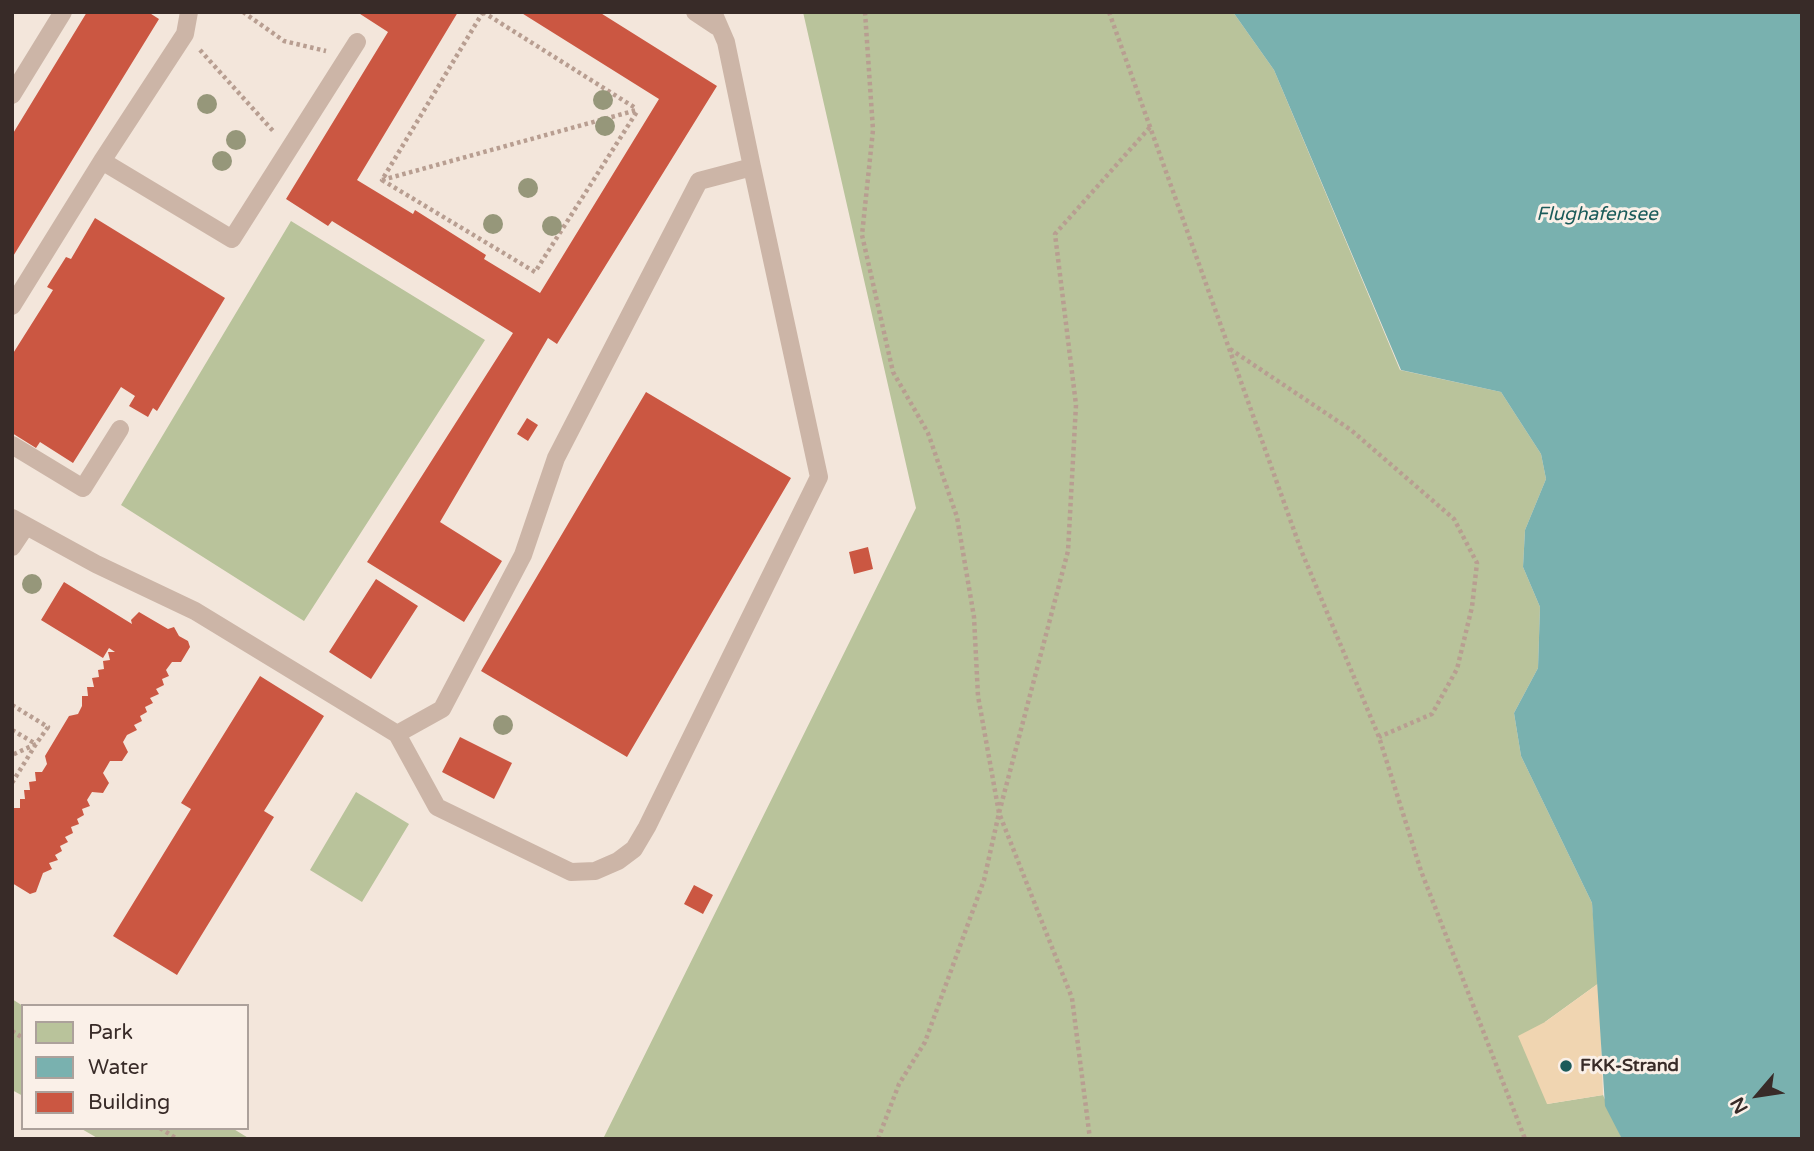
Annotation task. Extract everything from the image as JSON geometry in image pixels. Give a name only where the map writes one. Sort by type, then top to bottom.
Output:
[{"type":"lane","points":[[12,95],[63,12]]},
{"type":"lane","points":[[12,306],[185,34],[189,12]]},
{"type":"lane","points":[[12,547],[19,522],[96,564],[195,611],[397,734],[437,807],[571,872],[595,871],[618,861],[634,849],[819,477],[726,42],[715,19],[695,12]]},
{"type":"lane","points":[[102,161],[232,239],[352,48]]},
{"type":"lane","points":[[397,734],[442,709],[523,555],[556,458],[699,181],[752,167]]},
{"type":"lane","points":[[12,445],[83,488],[120,429]]},
{"type":"path","points":[[243,12],[284,41],[352,48]]},
{"type":"path","points":[[382,180],[483,12],[638,110]]},
{"type":"path","points":[[865,12],[873,130],[862,235],[893,372],[928,433],[957,517],[974,617],[978,696],[999,813],[1072,999],[1090,1139]]},
{"type":"path","points":[[1109,12],[1301,550],[1379,737],[1421,871],[1525,1139]]},
{"type":"path","points":[[185,34],[289,149]]},
{"type":"path","points":[[382,180],[535,272],[638,110]]},
{"type":"path","points":[[382,180],[638,110]]},
{"type":"path","points":[[878,1139],[899,1084],[925,1042],[984,880],[1068,551],[1076,405],[1055,234],[1151,126]]},
{"type":"path","points":[[1230,348],[1361,439],[1454,520],[1477,563],[1472,607],[1457,669],[1432,714],[1379,737]]},
{"type":"path","points":[[12,705],[48,727],[12,783]]},
{"type":"path","points":[[12,730],[36,744]]},
{"type":"path","points":[[12,755],[36,744]]},
{"type":"green space","points":[[803,12],[1233,12],[1274,70],[1400,370],[1501,392],[1541,454],[1546,479],[1525,530],[1523,567],[1540,607],[1538,668],[1514,713],[1521,756],[1592,903],[1599,983],[1545,1022],[1547,1104],[1603,1095],[1622,1139],[603,1139],[916,508]]},
{"type":"green space","points":[[291,221],[485,340],[304,621],[121,505]]},
{"type":"green space","points":[[356,792],[409,824],[362,902],[310,870]]},
{"type":"green space","points":[[12,999],[21,1005],[21,1095],[12,1090]]},
{"type":"green space","points":[[83,1130],[235,1130],[250,1139],[99,1139]]},
{"type":"sand","name":"FKK-Strand","points":[[1599,983],[1603,1095],[1547,1104],[1518,1036],[1545,1022]]},
{"type":"water","name":"Flughafensee","points":[[1233,12],[1802,12],[1802,1139],[1622,1139],[1605,1106],[1592,903],[1521,756],[1514,713],[1538,668],[1540,607],[1523,567],[1525,530],[1546,479],[1541,454],[1501,392],[1401,370],[1274,70]]},
{"type":"building","points":[[87,12],[148,12],[159,19],[12,258],[12,135]]},
{"type":"building","points":[[357,12],[458,12],[357,180],[413,214],[415,210],[486,255],[484,259],[540,293],[659,99],[520,12],[599,12],[717,86],[557,344],[548,338],[440,522],[502,561],[464,622],[367,562],[513,333],[332,221],[328,226],[286,199],[388,32]]},
{"type":"building","points":[[95,218],[225,298],[157,411],[153,408],[148,417],[129,406],[135,396],[121,387],[73,463],[40,442],[36,448],[12,433],[12,355],[53,290],[47,287],[66,257],[71,259]]},
{"type":"building","points":[[646,392],[791,478],[627,757],[481,671]]},
{"type":"building","points":[[527,418],[538,425],[528,441],[517,434]]},
{"type":"building","points":[[868,547],[873,569],[854,574],[849,552]]},
{"type":"building","points":[[376,579],[418,606],[371,679],[329,652]]},
{"type":"building","points":[[64,582],[132,624],[131,620],[139,612],[168,629],[174,627],[179,636],[188,641],[190,647],[181,662],[172,662],[166,670],[169,676],[162,679],[164,685],[156,689],[159,694],[150,698],[153,703],[145,707],[147,712],[140,716],[142,721],[134,725],[137,730],[127,735],[123,742],[128,752],[122,761],[110,761],[103,773],[109,783],[103,793],[92,792],[87,800],[90,806],[82,809],[84,815],[77,819],[79,824],[71,827],[73,833],[65,837],[68,842],[60,846],[62,851],[55,855],[58,860],[49,863],[52,869],[43,873],[36,892],[30,894],[12,883],[14,808],[20,808],[20,799],[25,799],[24,790],[30,790],[29,782],[36,781],[35,772],[42,772],[47,764],[45,756],[69,716],[78,714],[82,706],[82,696],[88,696],[87,687],[94,687],[92,678],[99,677],[98,670],[104,669],[103,661],[110,660],[108,652],[115,652],[109,648],[103,658],[41,620]]},
{"type":"building","points":[[260,676],[324,716],[264,811],[274,817],[177,975],[113,936],[191,809],[181,803]]},
{"type":"building","points":[[460,737],[512,763],[494,799],[442,772]]},
{"type":"building","points":[[694,885],[713,895],[703,914],[684,904]]},
{"type":"place","name":"FKK-Strand","points":[[1566,1066]]}]
